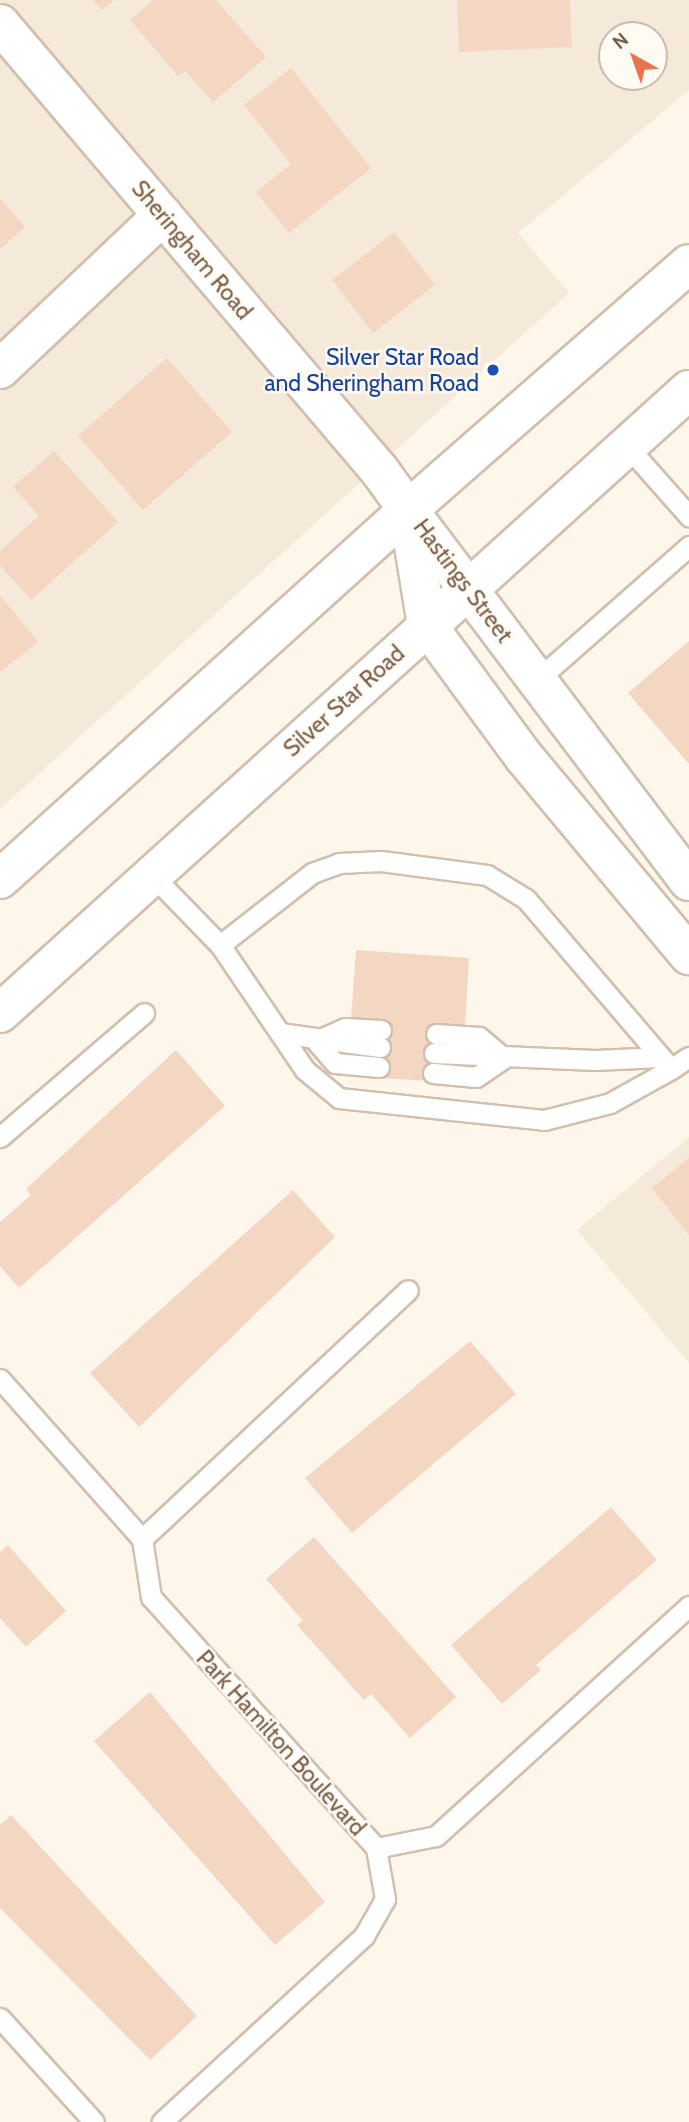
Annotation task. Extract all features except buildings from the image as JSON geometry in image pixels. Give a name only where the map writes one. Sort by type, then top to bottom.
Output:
[{"type":"street","name":"Sheringham Road","points":[[0,24],[408,510]]},
{"type":"street","points":[[0,369],[163,215]]},
{"type":"street","points":[[0,879],[408,510],[689,264]]},
{"type":"street","name":"Silver Star Road","points":[[0,1013],[689,390]]},
{"type":"street","name":"Hastings Street","points":[[408,510],[470,586],[537,680],[689,881]]},
{"type":"street","name":"Hastings Street","points":[[408,510],[427,625],[524,757],[689,954]]},
{"type":"lane","points":[[626,446],[689,516]]},
{"type":"lane","points":[[537,680],[689,546]]},
{"type":"lane","points":[[220,945],[312,873],[339,863],[381,861],[487,875],[526,899],[666,1063]]},
{"type":"lane","points":[[152,875],[220,945],[305,1070],[339,1098],[544,1120],[610,1103],[666,1063]]},
{"type":"lane","points":[[0,1137],[144,1013]]},
{"type":"lane","points":[[280,1034],[316,1041],[381,1039]]},
{"type":"lane","points":[[316,1041],[335,1063],[379,1067]]},
{"type":"lane","points":[[435,1044],[504,1058],[666,1063],[689,1057]]},
{"type":"lane","points":[[433,1073],[476,1077],[504,1058]]},
{"type":"lane","points":[[0,1379],[142,1539],[408,1290]]},
{"type":"lane","name":"Park Hamilton Boulevard","points":[[142,1539],[151,1597],[376,1849],[385,1899],[364,1936],[162,2122]]},
{"type":"lane","points":[[376,1849],[436,1836],[689,1606]]},
{"type":"lane","points":[[0,2018],[94,2122]]},
{"type":"shaded area","points":[[0,0],[689,0],[689,90],[518,233],[569,293],[0,809]]},
{"type":"shaded area","points":[[689,1137],[689,1363],[577,1230]]},
{"type":"place","name":"Silver Star Road and Sheringham Road","points":[[493,370]]}]
